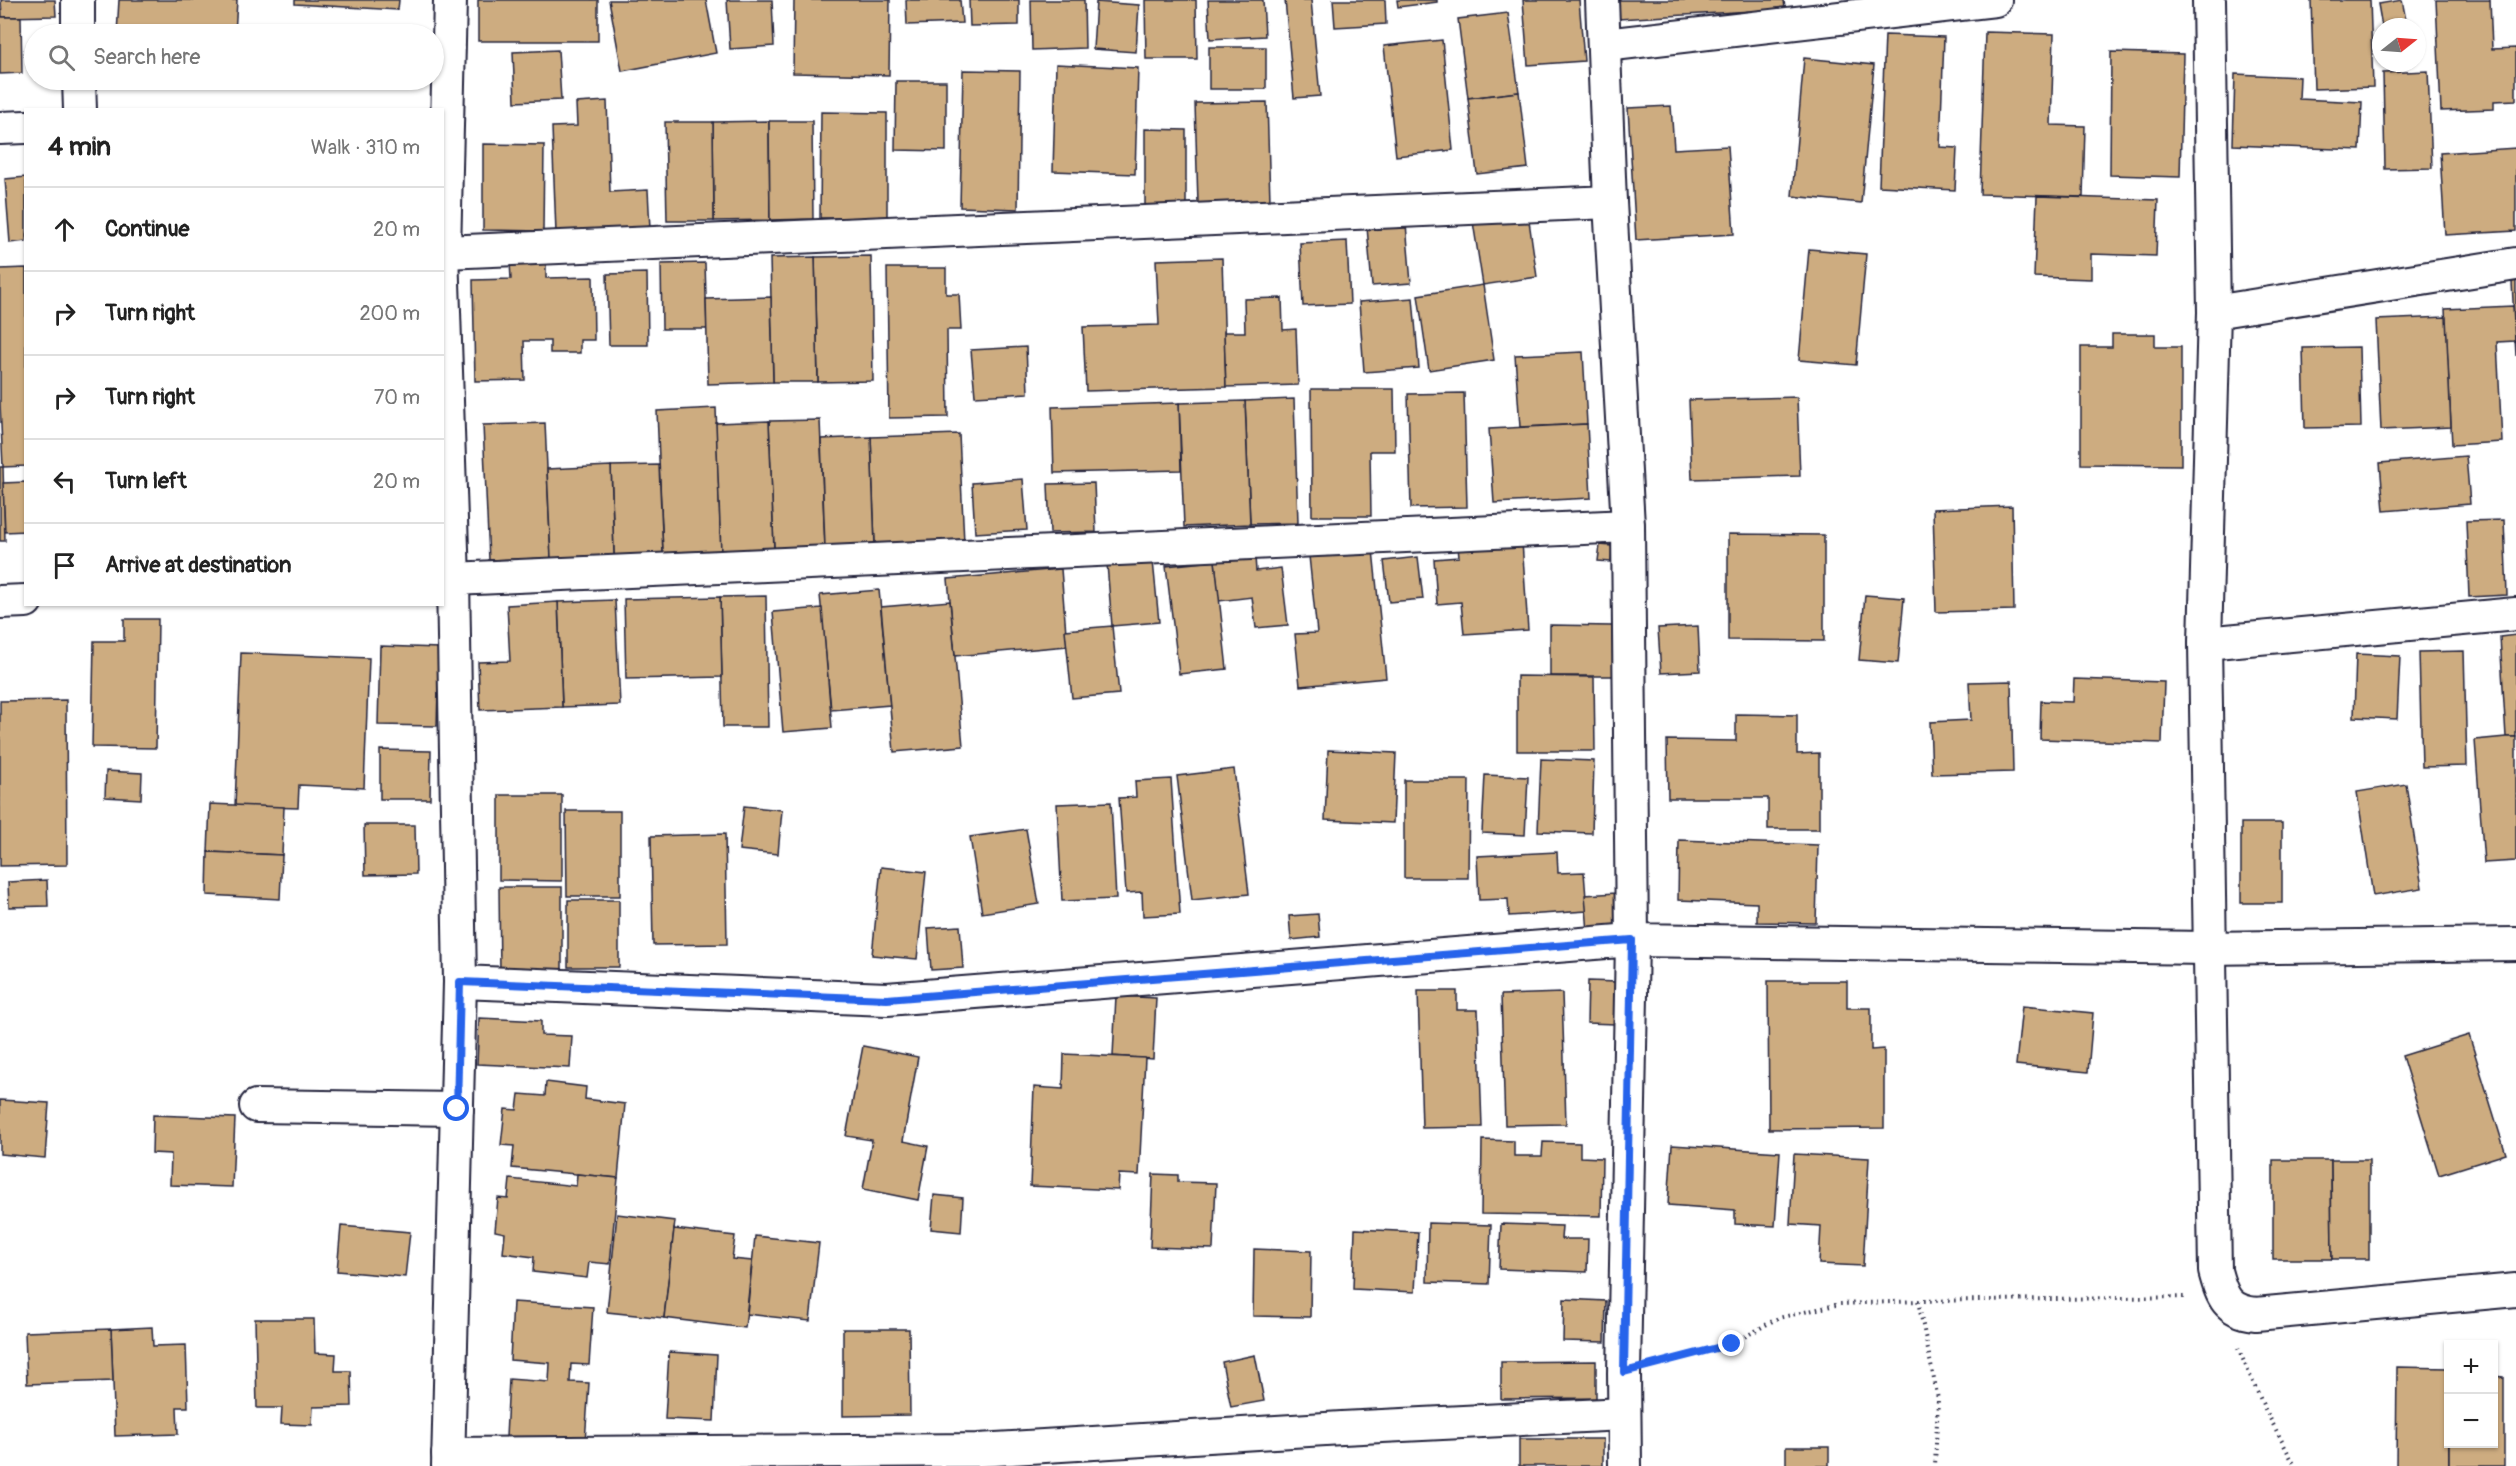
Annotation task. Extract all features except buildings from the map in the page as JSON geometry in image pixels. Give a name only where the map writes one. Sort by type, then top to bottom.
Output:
[{"type":"street","points":[[78,0],[78,24]]},
{"type":"street","points":[[444,216],[450,0]]},
{"type":"street","points":[[1602,0],[1610,201],[1628,526],[1632,940],[1624,1372],[1625,1466]]},
{"type":"street","points":[[1605,45],[1995,0]]},
{"type":"street","points":[[2209,0],[2214,312],[2205,643],[2214,1271],[2227,1301],[2241,1312],[2256,1314],[2516,1290]]},
{"type":"street","points":[[80,90],[80,108]]},
{"type":"street","points":[[0,128],[24,127]]},
{"type":"street","points":[[444,252],[1610,201]]},
{"type":"street","points":[[2214,312],[2516,264]]},
{"type":"street","points":[[444,318],[448,580],[460,982],[448,1460],[979,1458],[1330,1428],[1624,1414]]},
{"type":"street","points":[[448,580],[1628,526]]},
{"type":"street","points":[[0,602],[24,601]]},
{"type":"street","points":[[2205,643],[2516,614]]},
{"type":"street","points":[[460,982],[887,999],[1632,940],[2208,948],[2516,944]]},
{"type":"street","points":[[256,1106],[457,1109]]},
{"type":"path","points":[[1624,1372],[1732,1344],[1778,1318],[1840,1304],[1918,1300],[2227,1301],[2238,1347],[2264,1407],[2295,1466]]},
{"type":"path","points":[[1918,1300],[1938,1399],[1935,1466]]},
{"type":"route","points":[[457,1109],[460,982],[887,999],[1632,940],[1624,1372],[1732,1344]]}]
